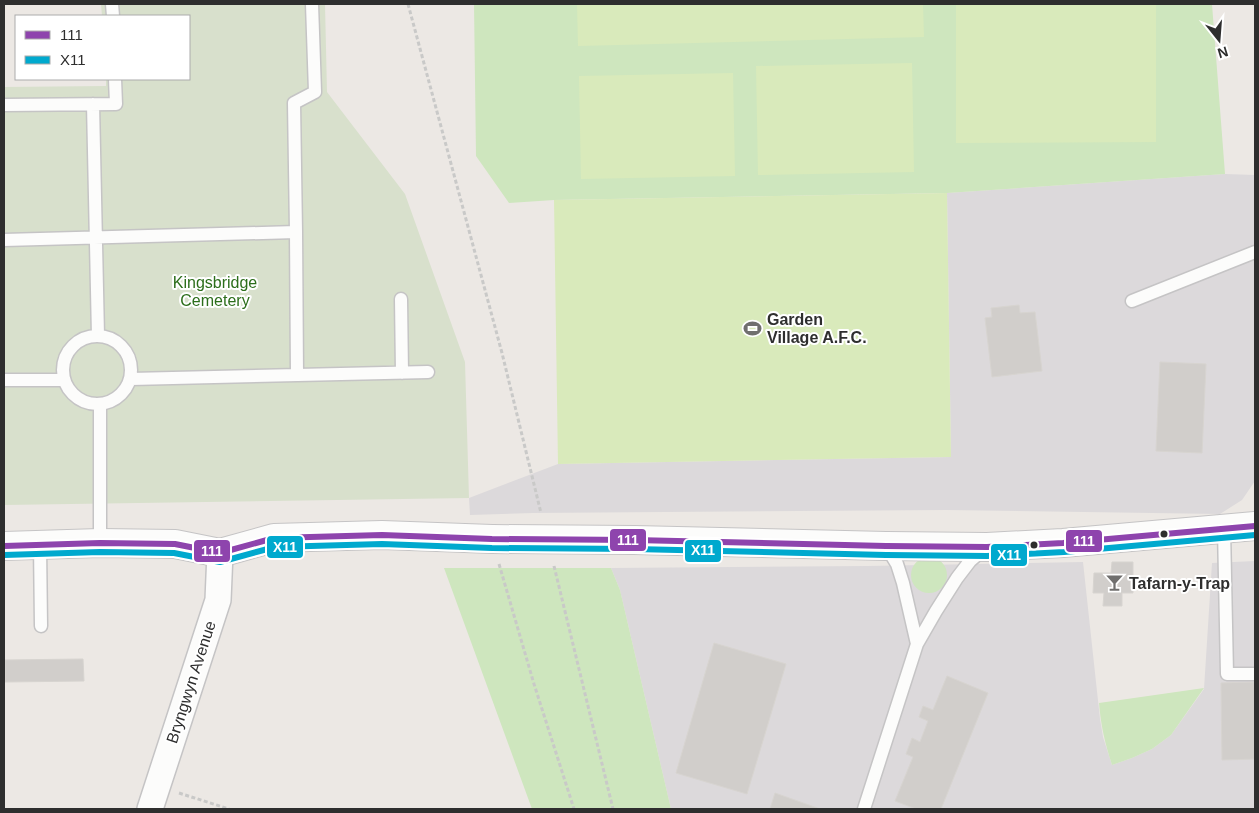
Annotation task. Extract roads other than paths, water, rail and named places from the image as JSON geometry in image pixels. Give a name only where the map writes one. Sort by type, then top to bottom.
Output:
[{"type":"main road","points":[[4,546],[100,543],[175,544],[220,553],[274,538],[382,535],[492,540],[634,540],[886,546],[987,546],[1064,543],[1255,526]]},
{"type":"street","name":"Bryngwyn Avenue","points":[[153,798],[218,600],[220,553]]},
{"type":"lane","points":[[297,375],[294,103],[316,92],[312,4]]},
{"type":"lane","points":[[4,105],[116,104],[115,80]]},
{"type":"lane","points":[[93,104],[98,336]]},
{"type":"lane","points":[[4,240],[296,232]]},
{"type":"lane","points":[[1132,301],[1255,252]]},
{"type":"lane","points":[[401,299],[402,373]]},
{"type":"lane","points":[[102,335],[114,339],[128,354],[132,367],[131,379],[126,389],[109,402],[88,404],[70,392],[64,380],[62,368],[64,359],[70,348],[80,340],[102,335]]},
{"type":"lane","points":[[131,379],[428,372]]},
{"type":"lane","points":[[4,380],[64,380]]},
{"type":"lane","points":[[100,404],[100,543]]},
{"type":"lane","points":[[1224,529],[1227,674],[1255,674]]},
{"type":"lane","points":[[40,545],[41,626]]},
{"type":"lane","points":[[886,546],[896,564],[903,583],[917,644]]},
{"type":"lane","points":[[864,809],[917,644],[957,578],[970,561],[987,546]]},
{"type":"place","name":"Garden Village A.F.C.","points":[[753,328]]},
{"type":"place","name":"Tafarn-y-Trap","points":[[1115,583]]},
{"type":"park label","name":"Kingsbridge Cemetery","points":[[215,291]]}]
